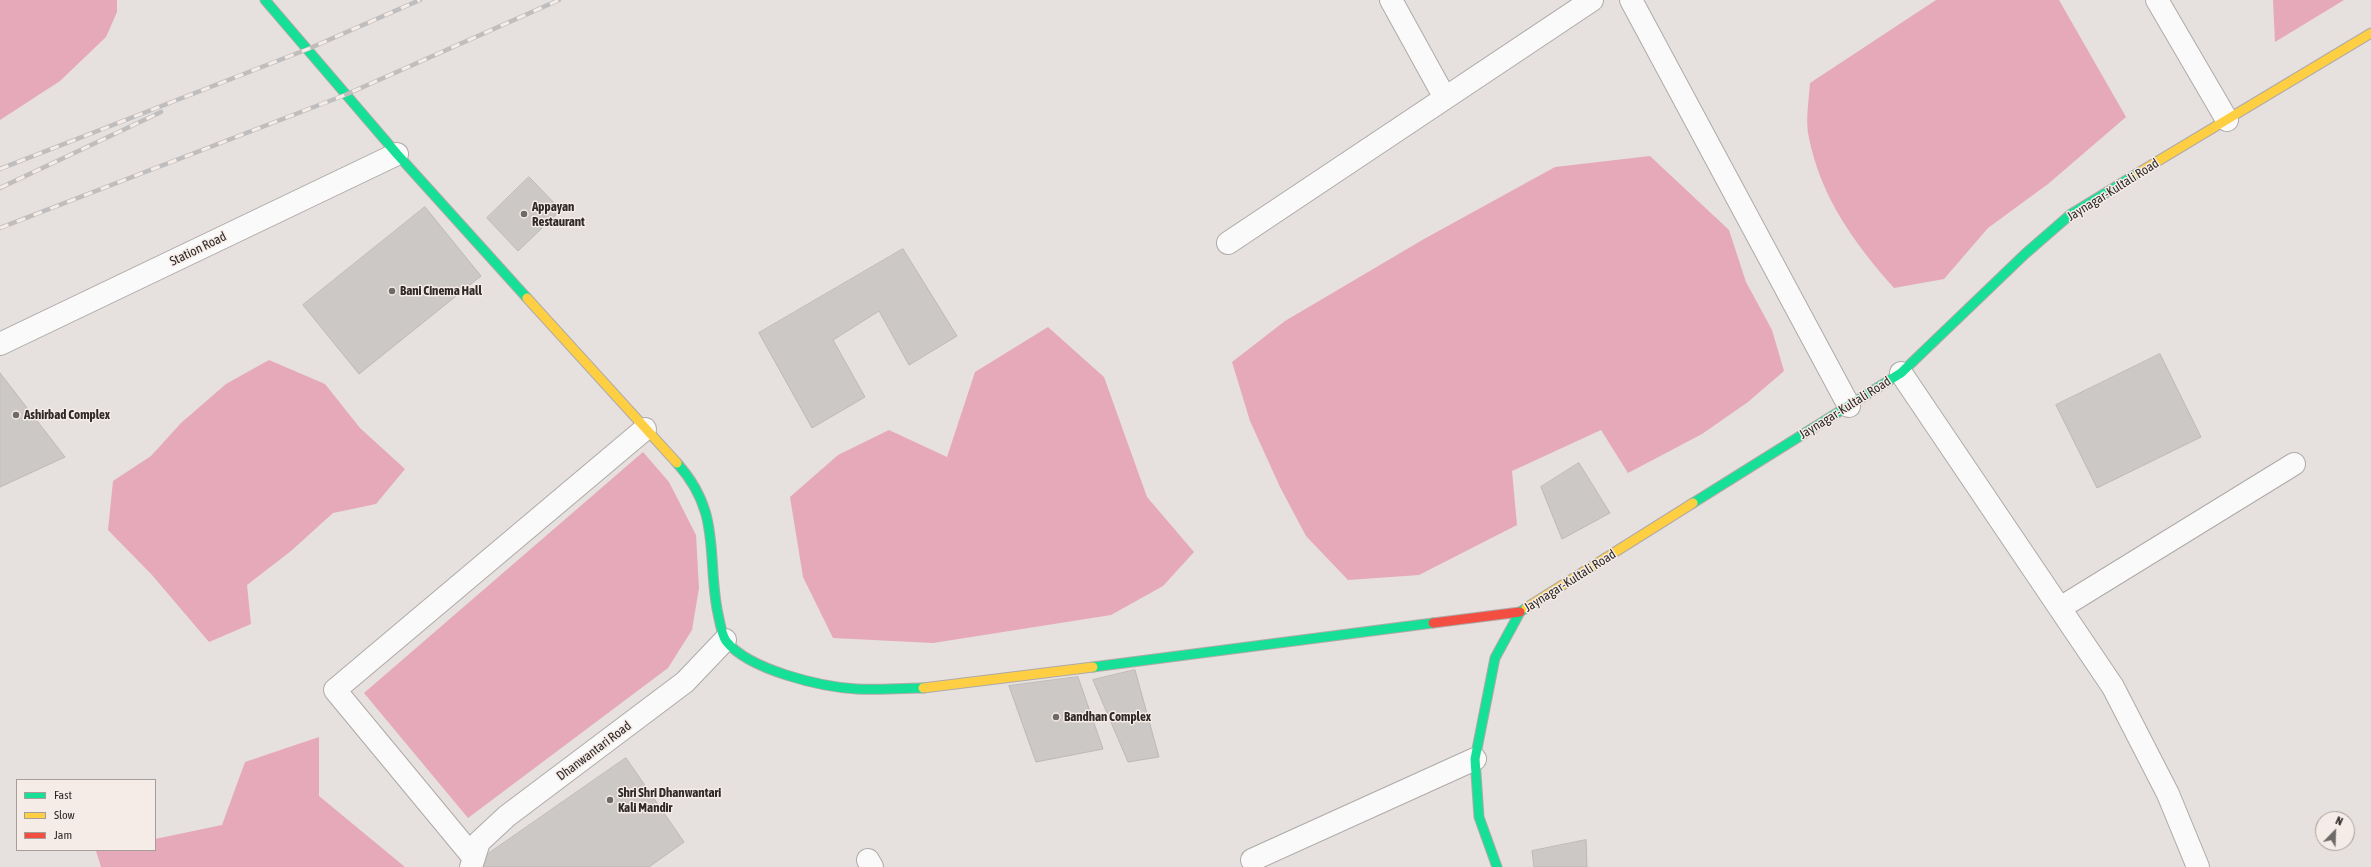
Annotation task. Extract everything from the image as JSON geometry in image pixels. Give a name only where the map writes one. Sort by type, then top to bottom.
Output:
[{"type":"street","points":[[265,0],[397,154],[681,468],[704,504],[713,547],[717,608],[725,640],[748,659],[786,676],[856,689],[925,688],[1520,612]]},
{"type":"street","points":[[1391,0],[1445,98]]},
{"type":"street","points":[[1228,243],[1592,0]]},
{"type":"street","points":[[1631,0],[1849,406]]},
{"type":"street","points":[[2157,0],[2227,120]]},
{"type":"street","name":"Jaynagar-Kultali Road","points":[[1497,867],[1479,816],[1475,759],[1495,658],[1520,612],[1901,373],[2025,254],[2071,214],[2371,32]]},
{"type":"street","name":"Station Road","points":[[0,344],[397,154]]},
{"type":"street","points":[[1901,373],[2113,686],[2168,794],[2198,867]]},
{"type":"street","points":[[472,863],[335,690],[645,429]]},
{"type":"street","points":[[2060,608],[2294,464]]},
{"type":"street","name":"Dhanwantari Road","points":[[472,863],[479,842],[507,816],[685,682],[725,640]]},
{"type":"street","points":[[1252,860],[1475,759]]},
{"type":"shaded area","points":[[0,0],[117,0],[117,12],[106,37],[60,81],[0,120]]},
{"type":"shaded area","points":[[1936,0],[2059,0],[2126,117],[2048,184],[1988,228],[1944,279],[1894,288],[1853,237],[1841,219],[1822,181],[1814,160],[1808,131],[1807,118],[1810,83]]},
{"type":"shaded area","points":[[2273,0],[2344,0],[2275,42]]},
{"type":"shaded area","points":[[1650,156],[1729,230],[1746,282],[1772,330],[1784,371],[1748,402],[1702,434],[1628,473],[1601,430],[1512,471],[1517,525],[1419,575],[1348,580],[1306,536],[1280,487],[1250,421],[1232,362],[1285,321],[1424,239],[1555,167]]},
{"type":"shaded area","points":[[1048,327],[1104,377],[1147,497],[1194,552],[1163,586],[1111,615],[933,643],[833,638],[803,577],[790,497],[838,455],[889,430],[947,457],[975,372]]},
{"type":"shaded area","points":[[269,360],[325,384],[360,428],[405,469],[376,504],[333,513],[291,551],[247,585],[251,624],[209,642],[152,575],[108,530],[113,481],[151,456],[181,423],[226,384]]},
{"type":"shaded area","points":[[643,452],[669,482],[696,535],[699,588],[692,630],[668,668],[468,818],[364,693]]},
{"type":"shaded area","points":[[319,737],[319,796],[405,867],[101,867],[96,851],[156,851],[156,839],[222,825],[245,762]]},
{"type":"building","name":"Appayan Restaurant","points":[[529,177],[561,210],[518,251],[487,218]]},
{"type":"building","name":"Bani Cinema Hall","points":[[425,207],[481,276],[359,374],[303,305]]},
{"type":"building","points":[[903,249],[957,336],[909,365],[879,311],[833,340],[865,397],[812,428],[759,333]]},
{"type":"building","points":[[2160,354],[2201,437],[2097,488],[2056,405]]},
{"type":"building","name":"Ashirbad Complex","points":[[0,373],[65,457],[0,487]]},
{"type":"building","points":[[1579,463],[1610,513],[1562,539],[1541,487]]},
{"type":"building","points":[[1135,670],[1159,757],[1128,762],[1093,680]]},
{"type":"building","name":"Bandhan Complex","points":[[1078,677],[1103,749],[1036,762],[1009,686]]},
{"type":"building","name":"Shri Shri Dhanwantari Kali Mandir","points":[[626,758],[684,842],[649,867],[482,867],[478,861]]},
{"type":"building","points":[[1586,840],[1587,867],[1534,867],[1532,851]]},
{"type":"railway","points":[[0,169],[308,49],[420,0]]},
{"type":"railway","points":[[0,228],[345,95],[559,0]]},
{"type":"railway","points":[[0,188],[161,112]]},
{"type":"traffic: fast","points":[[265,0],[397,154],[527,298]]},
{"type":"traffic: fast","points":[[1693,503],[1901,373],[2025,254],[2071,214],[2138,173]]},
{"type":"traffic: fast","points":[[677,463],[691,481],[700,498],[706,516],[710,533],[717,609],[720,625],[726,641],[737,651],[751,660],[768,668],[806,681],[842,688],[857,689],[923,688]]},
{"type":"traffic: fast","points":[[1497,867],[1479,817],[1475,759],[1495,658],[1520,612],[1526,608]]},
{"type":"traffic: fast","points":[[1093,667],[1433,623]]},
{"type":"traffic: slow","points":[[2138,173],[2371,33]]},
{"type":"traffic: slow","points":[[527,298],[677,463]]},
{"type":"traffic: slow","points":[[1526,608],[1693,503]]},
{"type":"traffic: slow","points":[[923,688],[1093,667]]},
{"type":"traffic: jam","points":[[1433,623],[1520,612]]},
{"type":"place","name":"Appayan Restaurant","points":[[524,214]]},
{"type":"place","name":"Bani Cinema Hall","points":[[392,291]]},
{"type":"place","name":"Ashirbad Complex","points":[[16,415]]},
{"type":"place","name":"Bandhan Complex","points":[[1056,717]]},
{"type":"place","name":"Shri Shri Dhanwantari Kali Mandir","points":[[610,800]]}]
